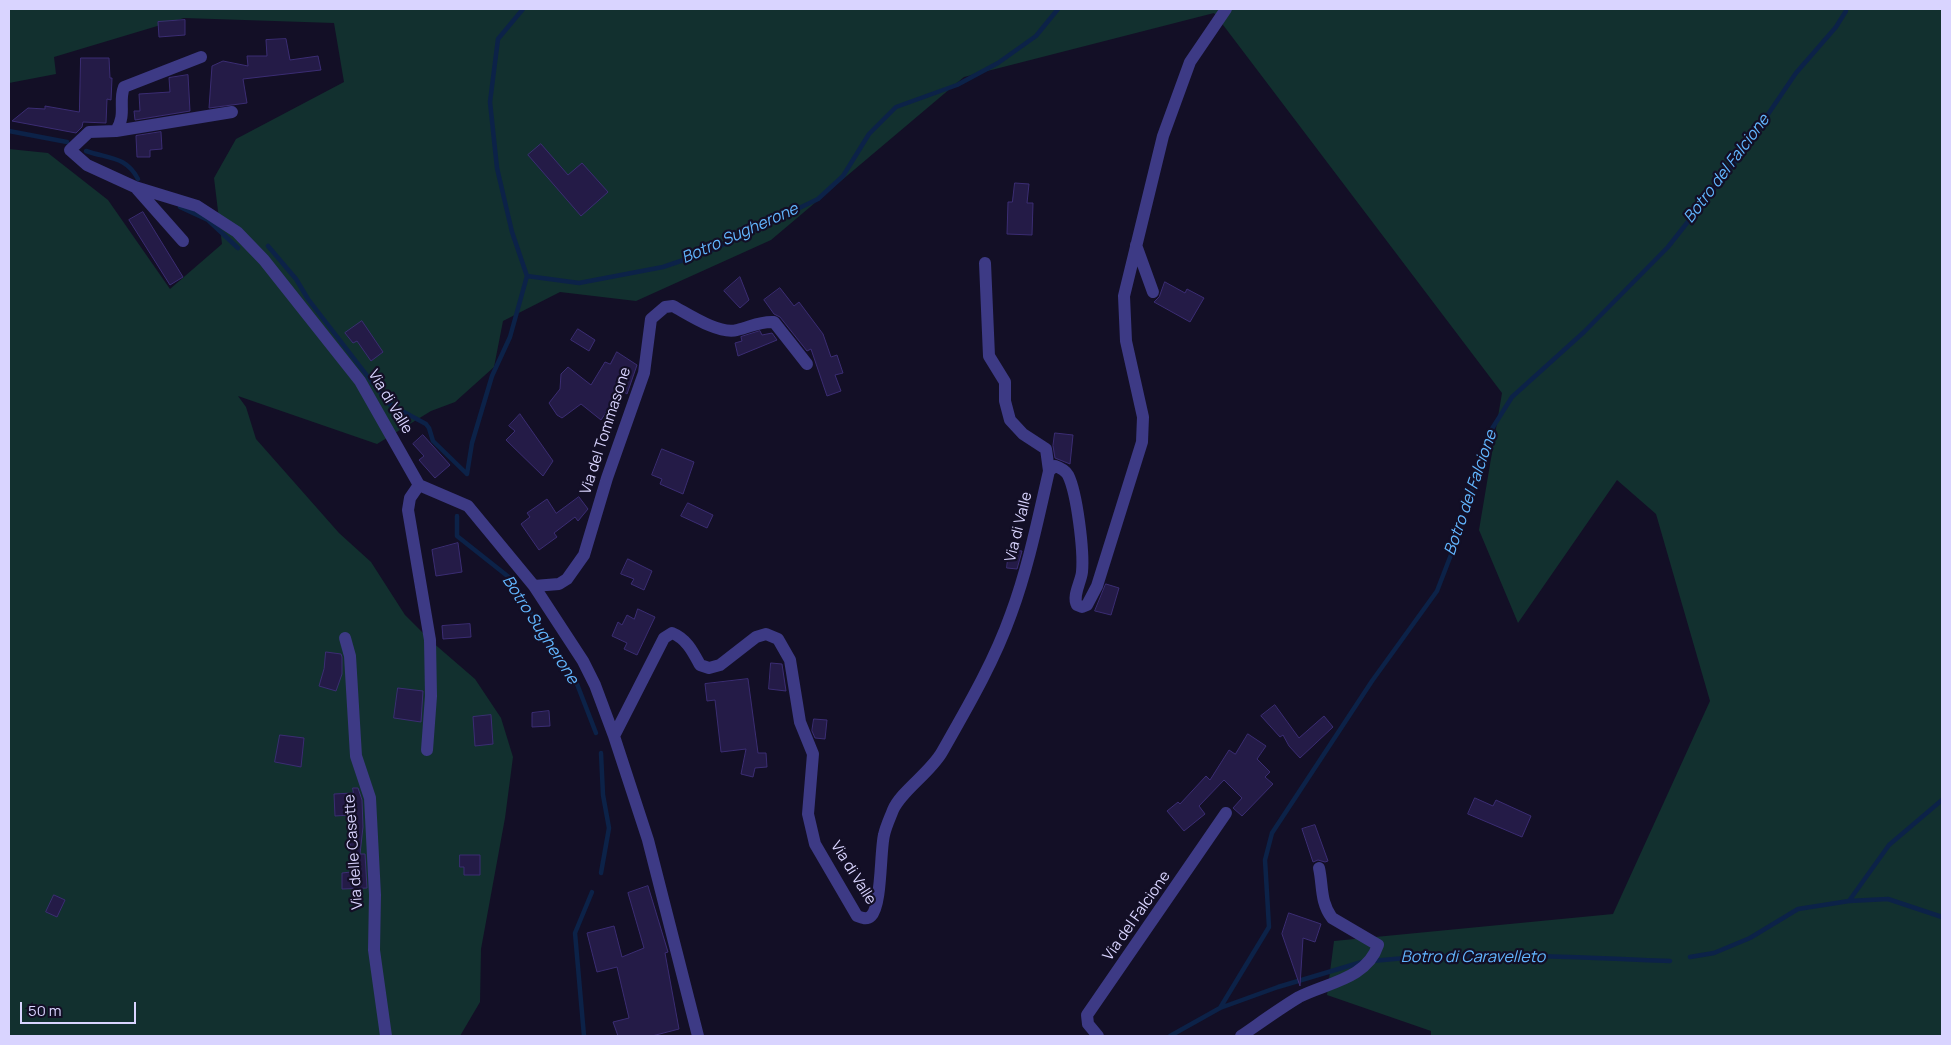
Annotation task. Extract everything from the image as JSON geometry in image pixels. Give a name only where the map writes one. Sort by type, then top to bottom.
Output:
[{"type":"street","points":[[1049,472],[1056,466],[1062,469],[1067,475],[1072,489],[1083,561],[1075,602],[1082,607],[1087,605],[1097,586],[1142,442],[1143,417],[1126,341],[1124,296],[1136,245],[1163,136],[1190,62],[1226,9]]},
{"type":"street","points":[[116,132],[122,122],[122,92],[124,87],[201,56]]},
{"type":"street","points":[[116,132],[232,112]]},
{"type":"street","name":"Via di Valle","points":[[116,132],[89,132],[70,150],[87,165],[135,187],[197,206],[237,232],[258,253],[360,381],[419,485]]},
{"type":"street","points":[[135,187],[183,241]]},
{"type":"street","points":[[1136,245],[1153,292]]},
{"type":"street","name":"Via di Valle","points":[[614,736],[664,638],[672,633],[679,636],[691,649],[700,665],[709,668],[720,665],[756,637],[766,634],[778,639],[790,660],[800,722],[813,754],[808,814],[815,844],[857,916],[865,919],[871,916],[876,908],[884,835],[894,807],[928,773],[941,755],[993,659],[1012,614],[1049,472],[1046,449],[1023,434],[1010,420],[1004,401],[1005,382],[989,356],[986,263]]},
{"type":"street","name":"Via del Tommasone","points":[[534,586],[558,584],[567,579],[584,555],[607,478],[644,373],[651,319],[665,307],[672,306],[721,329],[735,331],[761,321],[774,322],[807,364]]},
{"type":"street","points":[[427,750],[431,696],[430,640],[408,510],[410,498],[419,485],[468,506],[534,586],[583,661],[595,685],[614,736],[648,840],[698,1036]]},
{"type":"street","name":"Via delle Casette","points":[[345,638],[350,656],[356,756],[370,798],[375,895],[374,950],[386,1036]]},
{"type":"street","name":"Via del Falcione","points":[[1098,1036],[1088,1024],[1087,1015],[1226,813]]},
{"type":"street","points":[[1241,1036],[1301,996],[1338,983],[1355,972],[1376,951],[1378,945],[1332,918],[1327,911],[1321,898],[1322,884],[1318,868]]},
{"type":"green space","points":[[9,9],[1942,9],[1942,1036],[1431,1036],[1431,1031],[1327,995],[1334,941],[1613,914],[1710,701],[1656,514],[1617,480],[1518,623],[1479,530],[1502,393],[1214,13],[964,77],[771,240],[636,301],[560,292],[503,321],[494,367],[455,402],[431,411],[377,444],[238,396],[246,407],[256,439],[339,533],[371,562],[405,615],[431,641],[475,679],[501,718],[513,757],[505,818],[481,949],[480,1002],[460,1036],[9,1036],[9,149],[48,153],[108,200],[170,289],[222,244],[214,178],[236,139],[344,82],[334,23],[184,18],[54,57],[56,74],[9,83]]},
{"type":"building","points":[[185,20],[185,35],[159,37],[158,22]]},
{"type":"building","points":[[286,39],[290,60],[318,56],[321,70],[243,79],[247,103],[209,108],[212,66],[223,61],[248,66],[247,56],[267,56],[266,40]]},
{"type":"building","points":[[81,58],[109,58],[110,78],[112,78],[111,100],[107,99],[106,123],[83,122],[82,127],[76,133],[12,121],[28,108],[45,109],[45,106],[79,112]]},
{"type":"building","points":[[188,75],[190,111],[135,120],[134,111],[140,111],[139,94],[170,92],[169,78]]},
{"type":"building","points":[[161,132],[162,149],[150,150],[150,157],[137,157],[136,136]]},
{"type":"building","points":[[541,144],[568,175],[582,163],[608,192],[581,216],[528,155]]},
{"type":"building","points":[[1015,183],[1029,184],[1027,203],[1033,203],[1032,235],[1007,234],[1008,202],[1012,202]]},
{"type":"building","points":[[143,212],[183,277],[170,285],[129,220]]},
{"type":"building","points":[[740,277],[749,300],[740,308],[724,291]]},
{"type":"building","points":[[1165,282],[1185,293],[1187,289],[1204,298],[1190,322],[1154,302],[1159,297]]},
{"type":"building","points":[[780,288],[794,306],[799,302],[823,334],[831,357],[837,355],[843,373],[835,375],[841,391],[827,396],[811,349],[807,351],[764,300]]},
{"type":"building","points":[[362,321],[383,352],[371,361],[357,341],[353,343],[345,333]]},
{"type":"building","points":[[578,329],[595,340],[589,351],[571,340]]},
{"type":"building","points":[[760,331],[762,335],[772,333],[777,340],[738,356],[735,343],[742,341],[741,337]]},
{"type":"building","points":[[617,352],[637,365],[627,394],[621,390],[601,420],[581,404],[562,418],[557,415],[549,403],[560,389],[561,374],[568,367],[591,385],[605,362],[610,364]]},
{"type":"building","points":[[520,414],[553,461],[543,476],[506,440],[515,431],[509,426]]},
{"type":"building","points":[[1055,433],[1073,435],[1070,464],[1055,458],[1053,446]]},
{"type":"building","points":[[423,435],[450,465],[435,478],[419,460],[424,456],[413,444]]},
{"type":"building","points":[[662,449],[694,462],[683,494],[660,484],[662,479],[652,475]]},
{"type":"building","points":[[579,497],[588,509],[578,521],[575,517],[554,533],[557,537],[539,550],[521,524],[530,517],[527,513],[547,499],[556,513]]},
{"type":"building","points":[[688,503],[713,515],[707,528],[681,516]]},
{"type":"building","points":[[458,543],[462,572],[436,576],[432,550]]},
{"type":"building","points":[[1009,550],[1022,551],[1017,569],[1007,568]]},
{"type":"building","points":[[628,559],[652,571],[644,590],[631,584],[634,579],[621,574]]},
{"type":"building","points":[[1106,584],[1119,588],[1111,615],[1095,611]]},
{"type":"building","points":[[638,609],[655,617],[637,655],[624,649],[627,643],[612,636],[618,622],[622,625],[627,615],[634,619]]},
{"type":"building","points":[[470,624],[471,637],[443,639],[442,626]]},
{"type":"building","points":[[326,652],[341,654],[342,657],[342,674],[336,691],[319,686]]},
{"type":"building","points":[[771,663],[782,664],[786,691],[769,689]]},
{"type":"building","points":[[748,679],[758,753],[766,753],[767,767],[755,768],[753,777],[741,774],[746,749],[721,752],[715,700],[707,701],[705,684]]},
{"type":"building","points":[[398,688],[423,691],[421,722],[394,718]]},
{"type":"building","points":[[1275,705],[1299,738],[1324,716],[1333,727],[1300,758],[1289,746],[1283,735],[1280,737],[1261,716]]},
{"type":"building","points":[[549,711],[550,726],[532,727],[532,713]]},
{"type":"building","points":[[491,715],[493,744],[475,746],[473,717]]},
{"type":"building","points":[[814,719],[827,720],[825,739],[815,738],[812,731]]},
{"type":"building","points":[[1248,734],[1266,746],[1257,759],[1270,772],[1265,777],[1273,784],[1242,816],[1233,808],[1242,798],[1224,780],[1199,806],[1205,814],[1184,831],[1167,811],[1178,802],[1180,804],[1206,776],[1210,780],[1229,750],[1235,754]]},
{"type":"building","points":[[280,735],[304,738],[301,767],[275,762]]},
{"type":"building","points":[[353,788],[358,788],[362,800],[363,827],[360,854],[365,854],[367,888],[342,889],[342,873],[351,872],[350,841],[348,840],[350,815],[335,816],[334,794],[353,793]]},
{"type":"building","points":[[1475,798],[1493,806],[1496,800],[1531,816],[1522,837],[1468,814]]},
{"type":"building","points":[[1315,825],[1328,861],[1325,862],[1318,860],[1313,862],[1302,829]]},
{"type":"building","points":[[460,855],[480,855],[480,875],[464,875],[464,867],[460,867]]},
{"type":"building","points":[[648,886],[668,952],[665,953],[679,1029],[652,1036],[618,1036],[613,1022],[629,1018],[617,967],[597,972],[587,933],[614,926],[622,957],[644,948],[628,893]]},
{"type":"building","points":[[54,895],[65,900],[57,917],[46,912]]},
{"type":"building","points":[[1289,913],[1321,924],[1315,942],[1303,938],[1300,986],[1282,934]]},
{"type":"waterway","points":[[523,9],[498,39],[490,102],[497,168],[512,232],[527,276]]},
{"type":"waterway","name":"Botro Sugherone","points":[[527,276],[579,283],[663,267],[710,251],[818,199],[843,176],[869,134],[896,107],[957,85],[998,63],[1036,36],[1058,9]]},
{"type":"waterway","name":"Botro del Falcione","points":[[1220,1008],[1269,927],[1265,860],[1272,833],[1372,681],[1437,591],[1459,534],[1488,435],[1512,397],[1584,332],[1668,247],[1739,157],[1796,73],[1836,27],[1846,11]]},
{"type":"waterway","points":[[9,131],[67,142]]},
{"type":"waterway","points":[[86,151],[122,162],[128,166],[138,179]]},
{"type":"waterway","points":[[180,207],[208,220],[238,248]]},
{"type":"waterway","points":[[268,246],[296,279],[308,299],[389,404],[426,424],[433,441],[467,474]]},
{"type":"waterway","name":"Botro Sugherone","points":[[467,474],[472,443],[492,376],[510,337],[527,276]]},
{"type":"waterway","name":"Botro Sugherone","points":[[457,516],[457,536],[510,578],[539,627],[577,684],[596,733]]},
{"type":"waterway","name":"Botro Sugherone","points":[[601,753],[603,795],[609,828],[601,873]]},
{"type":"waterway","points":[[1849,901],[1889,845],[1942,800]]},
{"type":"waterway","name":"Botro Sugherone","points":[[584,1036],[575,933],[592,892]]},
{"type":"waterway","name":"Botro di Caravelleto","points":[[1690,957],[1714,953],[1750,938],[1798,909],[1849,901],[1888,899],[1942,917]]},
{"type":"waterway","name":"Botro di Caravelleto","points":[[1372,961],[1446,956],[1670,961]]},
{"type":"waterway","name":"Botro di Caravelleto","points":[[1170,1036],[1220,1008],[1278,987],[1362,962]]}]
